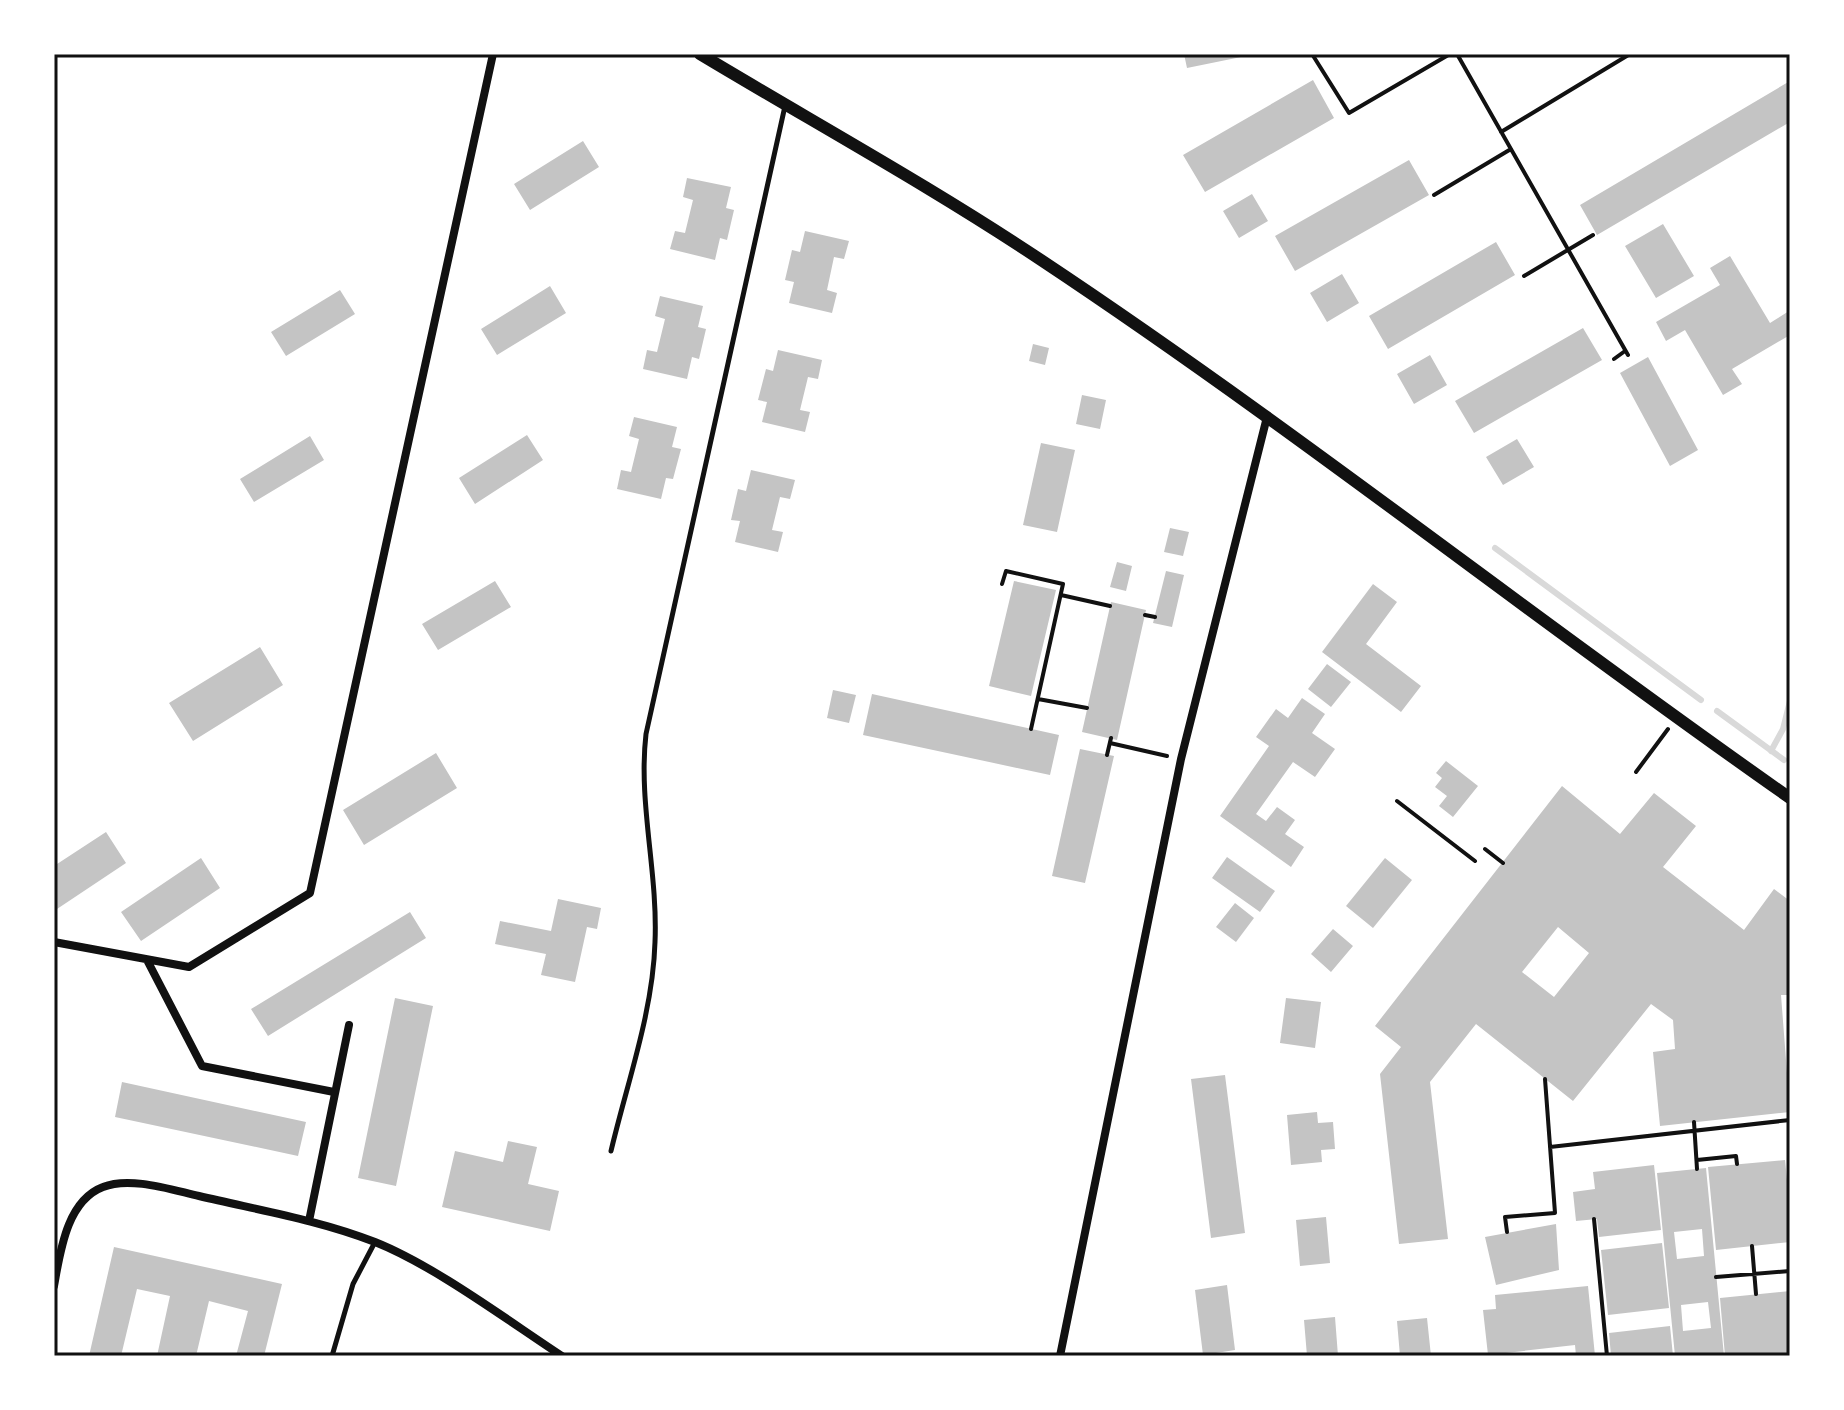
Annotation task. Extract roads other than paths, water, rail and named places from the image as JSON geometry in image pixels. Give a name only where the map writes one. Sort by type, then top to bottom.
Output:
[{"type":"street","points":[[54,942],[189,967],[310,893],[493,54]]},
{"type":"street","points":[[700,54],[995,230],[1267,417],[1789,795]]},
{"type":"street","points":[[1060,1356],[1181,759],[1267,417]]},
{"type":"street","points":[[147,960],[202,1066],[334,1092]]},
{"type":"street","points":[[309,1221],[349,1025]]},
{"type":"street","points":[[54,1286],[62,1243],[72,1220],[88,1197],[103,1187],[122,1184],[173,1191],[309,1221],[375,1242],[404,1256],[562,1356]]},
{"type":"lane","points":[[611,1151],[653,977],[655,938],[643,767],[646,734],[785,106]]},
{"type":"lane","points":[[332,1356],[353,1284],[375,1242]]},
{"type":"waterway","points":[[1495,548],[1701,700]]},
{"type":"waterway","points":[[1771,751],[1783,729],[1790,701]]},
{"type":"waterway","points":[[1717,711],[1784,760]]}]
